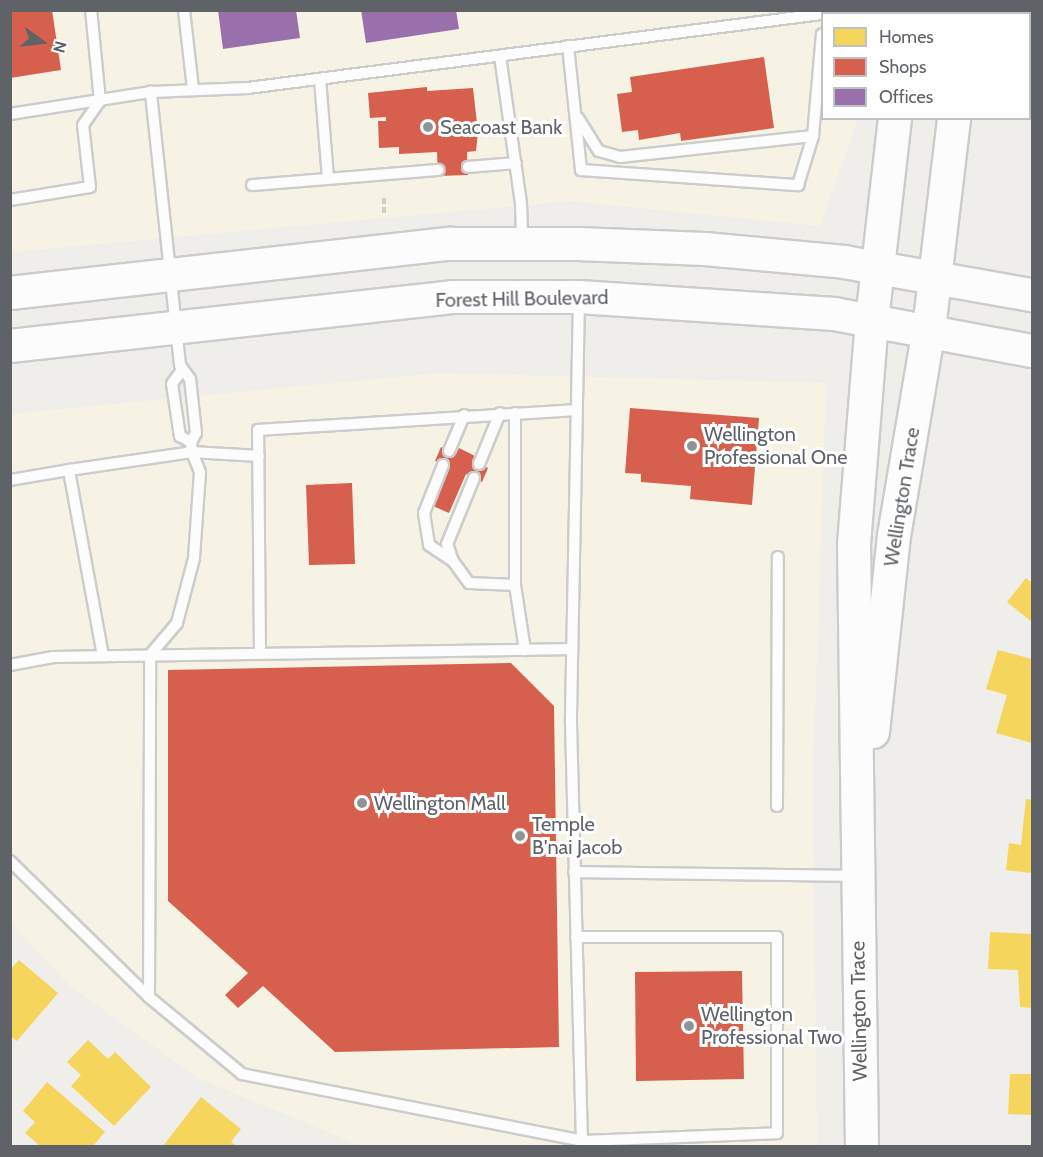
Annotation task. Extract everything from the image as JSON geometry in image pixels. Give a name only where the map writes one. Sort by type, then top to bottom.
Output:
[{"type":"main road","name":"Wellington Trace","points":[[862,1146],[854,544],[872,320],[895,120]]},
{"type":"main road","name":"Wellington Trace","points":[[857,876],[894,536],[929,329],[954,120]]},
{"type":"main road","points":[[10,293],[450,244],[522,244],[705,249],[878,266],[936,275],[1032,295]]},
{"type":"main road","name":"Forest Hill Boulevard","points":[[10,346],[452,297],[579,297],[707,302],[872,320],[929,329],[1032,351]]},
{"type":"lane","points":[[10,200],[90,187],[82,126],[100,101],[91,10]]},
{"type":"lane","points":[[184,10],[193,89]]},
{"type":"lane","points":[[10,114],[151,92],[248,88],[500,56],[750,20],[821,14]]},
{"type":"lane","points":[[568,46],[581,170],[798,185],[813,136],[821,45]]},
{"type":"lane","points":[[500,56],[516,163],[522,244]]},
{"type":"lane","points":[[320,79],[328,179]]},
{"type":"lane","points":[[151,92],[182,370],[190,379],[196,433],[192,447]]},
{"type":"lane","points":[[576,115],[598,151],[620,157],[813,136]]},
{"type":"lane","points":[[468,167],[516,163]]},
{"type":"lane","points":[[252,185],[438,170]]},
{"type":"lane","points":[[579,297],[572,649],[574,872],[582,1141]]},
{"type":"lane","points":[[149,997],[150,655],[177,623],[195,558],[200,472],[192,447],[180,436],[172,384],[182,370]]},
{"type":"lane","points":[[260,652],[258,430],[464,415],[576,410]]},
{"type":"lane","points":[[515,412],[514,585],[525,650]]},
{"type":"lane","points":[[479,464],[500,413]]},
{"type":"lane","points":[[449,450],[464,415]]},
{"type":"lane","points":[[10,480],[192,447],[259,456]]},
{"type":"lane","points":[[443,465],[424,513],[429,545],[453,561]]},
{"type":"lane","points":[[69,470],[103,656]]},
{"type":"lane","points":[[474,478],[447,544],[453,561],[469,583],[514,585]]},
{"type":"lane","points":[[777,806],[778,557]]},
{"type":"lane","points":[[10,665],[52,657],[572,649]]},
{"type":"lane","points":[[10,861],[149,997],[242,1074],[582,1141],[777,1133],[777,937],[576,937]]},
{"type":"lane","points":[[574,872],[857,876]]},
{"type":"path","points":[[384,195],[384,213]]},
{"type":"shaded area","points":[[11,11],[868,11],[821,12],[821,120],[858,120],[820,226],[571,201],[11,252]]},
{"type":"shaded area","points":[[439,373],[826,383],[813,774],[817,1146],[359,1145],[198,1078],[70,986],[11,923],[11,414]]},
{"type":"building: Homes","points":[[1026,578],[1032,583],[1032,622],[1007,602]]},
{"type":"building: Homes","points":[[998,650],[1032,659],[1032,743],[996,733],[1007,695],[986,689]]},
{"type":"building: Homes","points":[[1026,799],[1032,800],[1032,873],[1006,870],[1009,843],[1021,845]]},
{"type":"building: Homes","points":[[990,932],[1032,934],[1032,1008],[1020,1007],[1018,970],[988,969]]},
{"type":"building: Homes","points":[[19,960],[58,993],[17,1041],[10,1036],[10,970]]},
{"type":"building: Homes","points":[[88,1040],[108,1059],[115,1052],[151,1087],[114,1126],[71,1086],[81,1075],[67,1062]]},
{"type":"building: Homes","points":[[1010,1074],[1032,1074],[1032,1115],[1008,1114]]},
{"type":"building: Homes","points":[[47,1082],[105,1132],[93,1146],[40,1146],[25,1133],[35,1122],[23,1111]]},
{"type":"building: Homes","points":[[201,1097],[241,1129],[231,1142],[237,1146],[163,1146]]},
{"type":"building: Shops","points":[[10,10],[52,10],[61,70],[10,78]]},
{"type":"building: Shops","points":[[764,57],[774,128],[681,141],[680,133],[639,140],[638,130],[622,132],[617,94],[632,92],[630,77]]},
{"type":"building: Shops","name":"Seacoast Bank","points":[[427,87],[427,91],[473,88],[478,132],[476,151],[467,152],[468,175],[438,176],[437,152],[399,154],[399,147],[379,148],[378,121],[386,121],[386,117],[370,118],[368,93]]},
{"type":"building: Shops","name":"Wellington Professional One","points":[[630,408],[759,418],[752,505],[690,499],[691,486],[641,482],[641,474],[625,473]]},
{"type":"building: Shops","points":[[441,447],[456,454],[459,448],[475,456],[472,461],[488,468],[482,482],[466,474],[449,513],[433,506],[450,467],[435,461]]},
{"type":"building: Shops","points":[[352,483],[355,564],[309,565],[306,485]]},
{"type":"building: Shops","name":"Wellington Mall","points":[[511,663],[554,706],[559,1047],[335,1052],[263,986],[238,1008],[225,995],[248,973],[168,901],[168,670]]},
{"type":"building: Shops","name":"Wellington Professional Two","points":[[742,971],[744,1079],[636,1081],[635,972]]},
{"type":"building: Offices","points":[[218,10],[296,10],[300,38],[223,49]]},
{"type":"building: Offices","points":[[361,10],[456,10],[459,29],[366,43]]},
{"type":"place","name":"Seacoast Bank","points":[[428,127]]},
{"type":"place","name":"Wellington Professional One","points":[[692,446]]},
{"type":"place","name":"Wellington Mall","points":[[362,803]]},
{"type":"place","name":"Temple B'nai Jacob","points":[[520,836]]},
{"type":"place","name":"Wellington Professional Two","points":[[689,1026]]}]
